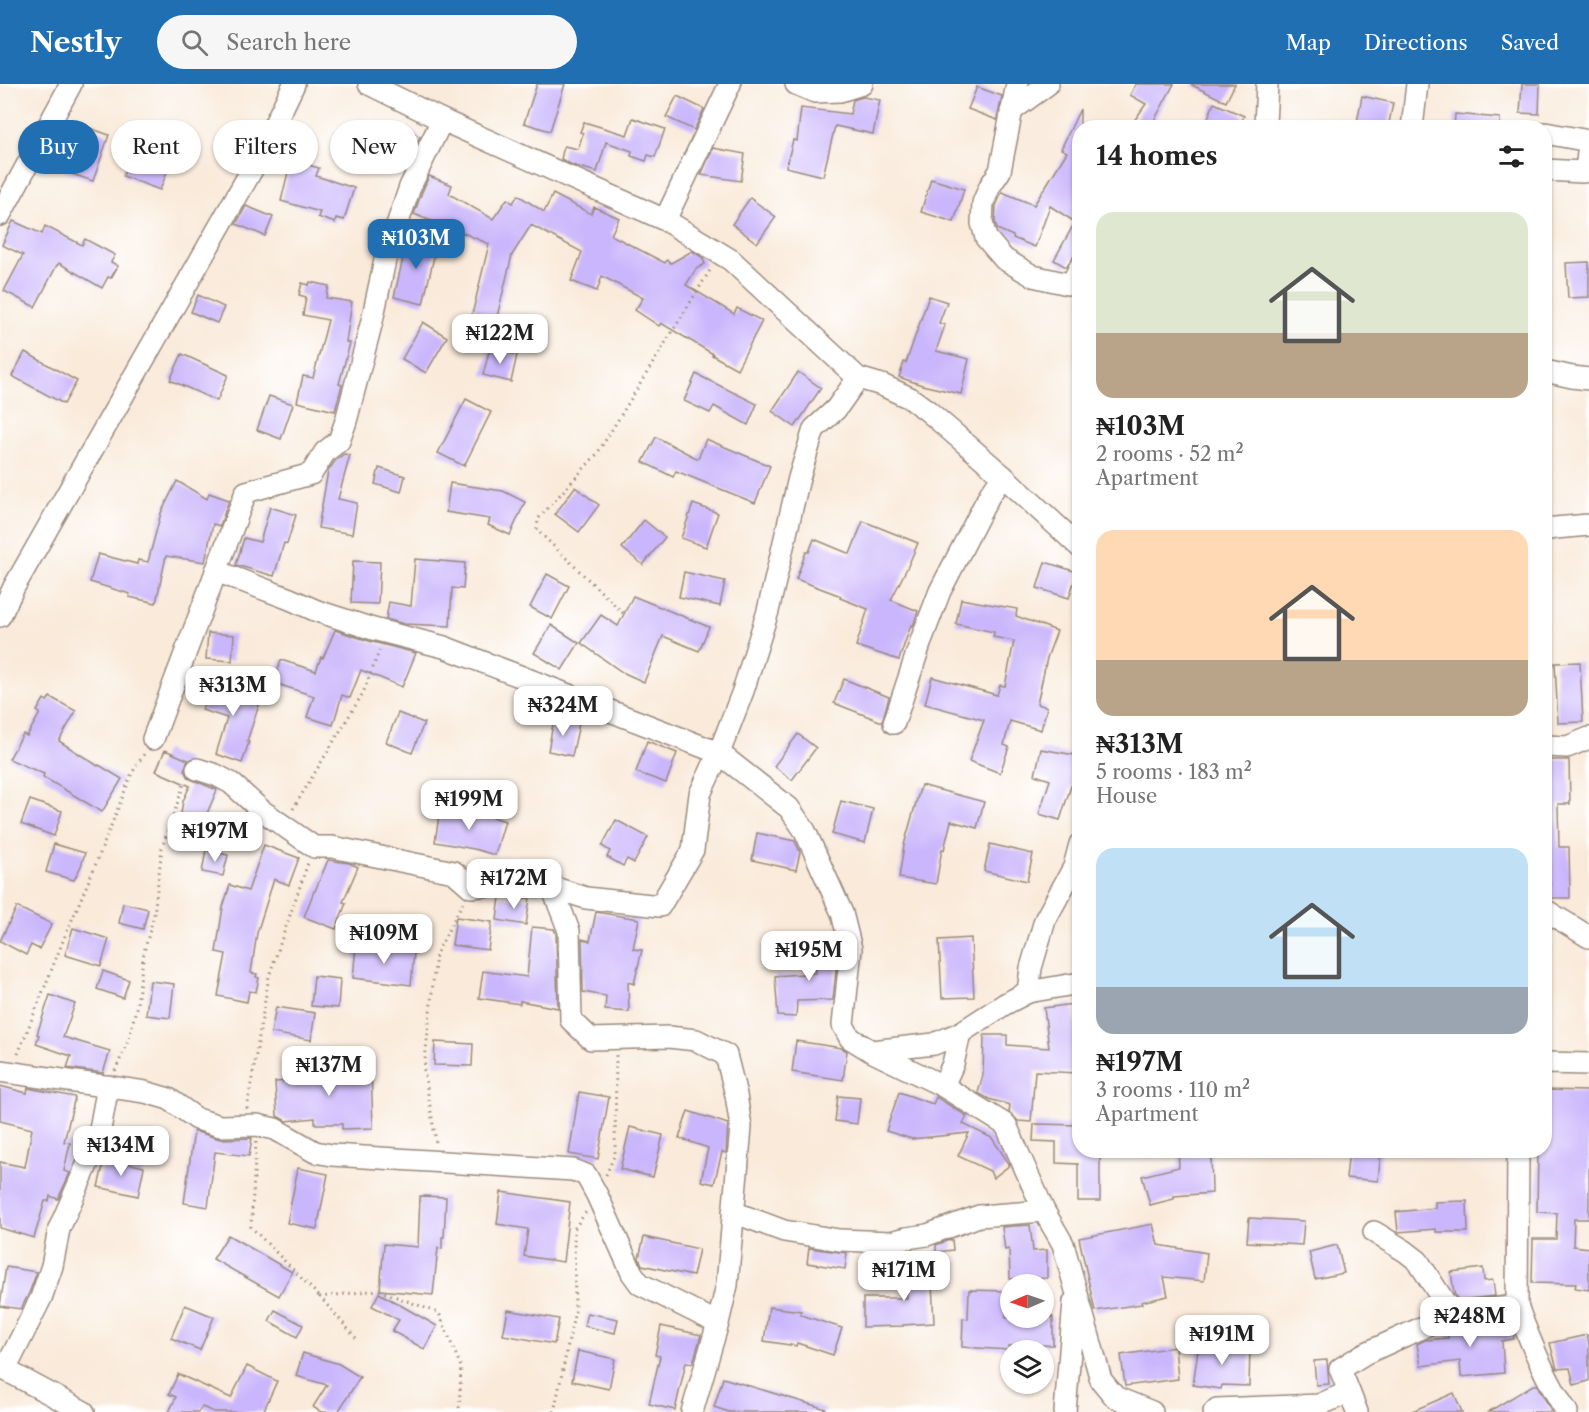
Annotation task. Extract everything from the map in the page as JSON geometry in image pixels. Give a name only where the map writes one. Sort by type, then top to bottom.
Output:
[{"type":"street","points":[[0,215],[71,84]]},
{"type":"street","points":[[0,615],[7,591],[258,159],[294,84]]},
{"type":"street","points":[[369,84],[442,120],[665,220],[731,260],[858,378],[882,385],[910,398],[928,411],[1072,540]]},
{"type":"street","points":[[665,220],[730,84]]},
{"type":"street","points":[[796,84],[816,92],[840,92],[862,84]]},
{"type":"street","points":[[1017,84],[999,171],[983,202],[981,223],[986,238],[1004,259],[1033,276],[1068,284],[1072,281]]},
{"type":"street","points":[[1011,111],[1048,84]]},
{"type":"street","points":[[1265,120],[1267,84]]},
{"type":"street","points":[[1413,120],[1416,84]]},
{"type":"street","points":[[153,740],[246,492],[311,474],[325,452],[339,441],[372,321],[385,260],[410,187],[442,120]]},
{"type":"street","points":[[1552,135],[1589,143],[1586,170],[1583,172],[1552,170]]},
{"type":"street","points":[[1552,373],[1589,379]]},
{"type":"street","points":[[197,769],[231,783],[261,810],[314,847],[332,847],[454,872],[471,887],[501,884],[552,887],[586,898],[660,906],[693,850],[700,794],[743,691],[768,611],[799,478],[814,429],[836,409],[858,378]]},
{"type":"street","points":[[894,723],[940,591],[990,494],[1003,476]]},
{"type":"street","points":[[1552,529],[1589,525]]},
{"type":"street","points":[[216,571],[317,611],[387,633],[444,647],[719,753],[789,808],[805,831],[842,913],[851,950],[843,1025],[850,1038],[871,1051],[943,1086],[1006,1125],[1044,1211],[1063,1244],[1101,1380],[1115,1397],[1152,1412]]},
{"type":"street","points":[[1552,746],[1567,747],[1589,738]]},
{"type":"street","points":[[1028,992],[1032,968],[1046,920],[1072,871]]},
{"type":"street","points":[[552,887],[569,931],[571,1020],[591,1039],[669,1037],[696,1040],[726,1055],[741,1127],[727,1285],[692,1412]]},
{"type":"street","points":[[1552,914],[1589,937]]},
{"type":"street","points":[[871,1051],[934,1044],[960,1033],[1028,992],[1072,984]]},
{"type":"street","points":[[943,1086],[953,1064],[960,1033]]},
{"type":"street","points":[[1552,1063],[1589,1064]]},
{"type":"street","points":[[6,1071],[145,1092],[169,1099],[197,1119],[220,1126],[250,1125],[275,1129],[315,1152],[332,1155],[573,1170],[586,1175],[632,1273],[640,1284],[718,1323]]},
{"type":"street","points":[[84,1412],[3,1369],[45,1287],[52,1266],[59,1229],[98,1140],[108,1086]]},
{"type":"street","points":[[1518,1158],[1517,1306],[1551,1386],[1567,1412]]},
{"type":"street","points":[[733,1212],[784,1231],[839,1240],[891,1242],[927,1235],[979,1216],[1044,1211]]},
{"type":"street","points":[[1374,1232],[1418,1261],[1452,1314]]},
{"type":"street","points":[[1065,1412],[1076,1287]]},
{"type":"street","points":[[1357,1412],[1340,1369],[1364,1353],[1452,1314],[1517,1306]]},
{"type":"street","points":[[1214,1412],[1217,1409],[1319,1405],[1349,1392]]},
{"type":"path","points":[[623,613],[537,530],[538,519],[597,454],[720,253]]},
{"type":"path","points":[[283,826],[363,693],[387,633]]},
{"type":"path","points":[[6,1071],[95,866],[132,773],[153,740]]},
{"type":"path","points":[[108,1086],[129,1039],[144,952],[154,915],[162,848],[188,772],[197,769]]},
{"type":"path","points":[[314,847],[269,976],[250,1125],[250,1227],[320,1297],[356,1338]]},
{"type":"path","points":[[439,1162],[424,1070],[436,954],[471,887]]},
{"type":"path","points":[[320,1297],[378,1290],[439,1313],[461,1367],[459,1412]]},
{"type":"building","points":[[537,84],[565,84],[550,131],[524,123]]},
{"type":"building","points":[[1136,84],[1174,84],[1154,120],[1135,120],[1146,104],[1130,95]]},
{"type":"building","points":[[1190,84],[1235,84],[1226,102]]},
{"type":"building","points":[[1522,84],[1540,84],[1539,114],[1520,113]]},
{"type":"building","points":[[977,87],[1002,96],[997,120],[968,109]]},
{"type":"building","points":[[677,96],[704,109],[694,130],[666,117]]},
{"type":"building","points":[[1362,96],[1393,103],[1390,120],[1358,120]]},
{"type":"building","points":[[863,97],[880,100],[873,134],[835,126],[823,176],[786,167],[793,140],[797,141],[801,108],[850,114],[853,100]]},
{"type":"building","points":[[1214,103],[1244,116],[1242,120],[1207,120]]},
{"type":"building","points":[[1080,109],[1080,120],[1075,120]]},
{"type":"building","points":[[1455,114],[1500,118],[1500,120],[1455,120]]},
{"type":"building","points":[[633,118],[665,129],[655,157],[648,155],[646,161],[631,156],[632,151],[606,142],[597,172],[572,165],[561,159],[564,146],[578,149],[584,122],[627,135]]},
{"type":"building","points":[[1072,126],[1072,220],[1050,206],[1035,247],[997,229],[996,206],[1002,192],[1034,205],[1067,152],[1061,149]]},
{"type":"building","points":[[99,131],[109,135],[99,164]]},
{"type":"building","points":[[713,148],[745,154],[741,181],[701,175]]},
{"type":"building","points":[[72,174],[95,174],[93,181]]},
{"type":"building","points":[[124,174],[166,174],[160,190],[123,176]]},
{"type":"building","points":[[288,174],[317,174],[316,176],[354,188],[344,220],[336,218],[335,223],[318,217],[320,212],[281,201]]},
{"type":"building","points":[[429,176],[452,185],[449,194],[493,219],[507,199],[513,203],[518,195],[544,212],[553,194],[591,214],[594,207],[619,218],[611,235],[665,263],[667,260],[671,263],[692,251],[702,257],[705,264],[696,269],[686,285],[734,314],[737,308],[762,321],[737,369],[661,323],[659,326],[635,310],[643,298],[602,276],[597,291],[571,281],[582,252],[531,225],[512,255],[495,325],[471,319],[489,244],[442,222],[441,225],[414,214]]},
{"type":"building","points":[[931,179],[964,189],[954,222],[921,212]]},
{"type":"building","points":[[750,198],[776,217],[757,243],[732,224]]},
{"type":"building","points":[[246,206],[273,217],[265,236],[236,224]]},
{"type":"building","points":[[13,221],[42,234],[45,226],[82,245],[85,239],[115,255],[111,262],[118,266],[102,288],[59,263],[35,307],[4,291],[23,255],[2,245]]},
{"type":"building","points":[[1072,227],[1072,258],[1066,267],[1054,260]]},
{"type":"building","points":[[408,237],[437,244],[423,304],[394,297]]},
{"type":"building","points":[[1589,262],[1589,297],[1568,298],[1566,263]]},
{"type":"building","points":[[310,282],[329,286],[326,298],[352,302],[346,342],[350,343],[339,384],[342,385],[335,411],[297,402],[303,376],[313,378],[328,320],[303,315],[306,297],[299,295],[302,283],[309,285]]},
{"type":"building","points":[[198,295],[224,307],[217,323],[191,312]]},
{"type":"building","points":[[929,296],[947,302],[939,323],[945,325],[936,351],[969,359],[961,394],[899,377]]},
{"type":"building","points":[[423,322],[447,337],[426,373],[402,359]]},
{"type":"building","points":[[490,348],[517,355],[511,382],[483,375]]},
{"type":"building","points":[[25,352],[77,381],[64,404],[12,376]]},
{"type":"building","points":[[182,354],[228,375],[217,401],[170,380]]},
{"type":"building","points":[[798,372],[821,388],[795,427],[772,411]]},
{"type":"building","points":[[696,374],[757,404],[748,425],[714,406],[710,413],[684,401]]},
{"type":"building","points":[[269,396],[293,404],[281,439],[257,430]]},
{"type":"building","points":[[466,399],[491,412],[464,466],[438,453]]},
{"type":"building","points":[[656,437],[698,459],[706,439],[770,466],[755,503],[676,471],[673,477],[643,462]]},
{"type":"building","points":[[344,454],[350,455],[338,499],[357,503],[352,534],[318,528],[328,471]]},
{"type":"building","points":[[379,468],[405,476],[401,492],[375,484]]},
{"type":"building","points":[[177,481],[207,499],[209,493],[229,500],[220,526],[213,524],[205,562],[166,556],[156,603],[129,597],[130,594],[90,582],[98,554],[137,564],[138,560],[148,562],[161,513]]},
{"type":"building","points":[[450,483],[503,491],[525,502],[510,535],[488,525],[490,519],[446,512]]},
{"type":"building","points":[[575,487],[599,505],[579,532],[555,514]]},
{"type":"building","points":[[693,504],[718,513],[706,547],[681,538]]},
{"type":"building","points":[[270,507],[296,515],[274,576],[236,565],[244,538],[260,542]]},
{"type":"building","points":[[644,520],[665,537],[643,565],[622,548]]},
{"type":"building","points":[[863,521],[918,543],[891,600],[918,611],[899,660],[856,646],[868,609],[796,579],[806,552],[809,552],[814,539],[850,554]]},
{"type":"building","points":[[415,559],[465,563],[463,589],[452,588],[450,626],[404,624],[386,619],[389,602],[411,606]]},
{"type":"building","points":[[353,561],[380,562],[378,604],[351,603]]},
{"type":"building","points":[[1045,562],[1072,570],[1072,588],[1069,598],[1037,588]]},
{"type":"building","points":[[684,572],[725,581],[720,606],[679,597]]},
{"type":"building","points":[[547,574],[569,586],[552,619],[530,607]]},
{"type":"building","points":[[633,596],[709,627],[699,651],[663,636],[644,682],[622,672],[581,643],[601,615],[618,626]]},
{"type":"building","points":[[961,599],[1017,609],[1016,616],[1057,631],[1047,658],[1037,704],[1047,707],[1041,730],[1010,721],[1004,745],[1009,747],[1000,773],[969,761],[984,720],[925,704],[932,677],[997,695],[1000,685],[1005,686],[1014,641],[993,637],[994,632],[956,624]]},
{"type":"building","points":[[551,625],[579,643],[562,670],[534,653]]},
{"type":"building","points":[[335,630],[416,653],[402,687],[361,670],[350,698],[342,695],[333,725],[307,717],[314,696],[274,683],[281,660],[316,671]]},
{"type":"building","points":[[208,633],[234,635],[232,661],[206,659]]},
{"type":"building","points":[[1580,662],[1583,722],[1558,723],[1555,663]]},
{"type":"building","points":[[213,679],[262,696],[242,763],[216,754],[227,718],[202,710]]},
{"type":"building","points":[[844,679],[889,697],[882,722],[834,703]]},
{"type":"building","points":[[50,697],[76,711],[59,741],[122,779],[102,812],[43,777],[44,774],[9,759],[23,734],[27,736],[40,713],[37,711],[44,699],[47,701]]},
{"type":"building","points":[[398,713],[424,723],[412,753],[386,742]]},
{"type":"building","points":[[554,719],[579,724],[572,756],[548,751]]},
{"type":"building","points":[[798,734],[816,748],[792,780],[774,766]]},
{"type":"building","points":[[647,741],[677,753],[666,783],[636,772]]},
{"type":"building","points":[[1041,749],[1072,755],[1072,786],[1060,820],[1039,814],[1050,780],[1035,775]]},
{"type":"building","points":[[165,750],[188,760],[184,770],[188,778],[217,790],[203,823],[207,824],[203,849],[176,844],[183,801],[190,786],[156,771]]},
{"type":"building","points":[[1552,760],[1569,760],[1570,804],[1558,804],[1559,847],[1569,847],[1570,898],[1552,898]]},
{"type":"building","points":[[921,785],[984,802],[977,828],[951,821],[944,850],[942,849],[936,884],[899,878],[904,845]]},
{"type":"building","points":[[30,800],[62,811],[54,836],[21,824]]},
{"type":"building","points":[[841,801],[873,809],[865,843],[832,834]]},
{"type":"building","points":[[440,809],[478,815],[479,813],[505,821],[495,855],[435,842]]},
{"type":"building","points":[[616,820],[648,837],[634,863],[627,859],[623,866],[607,857],[610,851],[602,846]]},
{"type":"building","points":[[757,833],[795,841],[800,852],[796,870],[752,860]]},
{"type":"building","points":[[54,844],[85,853],[74,880],[46,872]]},
{"type":"building","points":[[990,844],[1033,854],[1027,881],[984,871]]},
{"type":"building","points":[[264,845],[299,858],[289,885],[274,879],[257,933],[251,973],[257,974],[256,977],[259,978],[256,992],[249,991],[247,1002],[218,996],[226,954],[216,952],[223,907],[230,885],[248,891]]},
{"type":"building","points":[[206,850],[228,855],[223,876],[202,872]]},
{"type":"building","points":[[328,860],[349,863],[358,867],[343,902],[346,903],[336,929],[304,917]]},
{"type":"building","points":[[500,897],[530,898],[526,925],[497,920]]},
{"type":"building","points":[[123,903],[148,909],[143,929],[119,923]]},
{"type":"building","points":[[17,907],[52,924],[39,949],[31,945],[26,955],[0,941]]},
{"type":"building","points":[[596,912],[639,919],[633,949],[642,950],[634,984],[628,982],[629,1012],[605,1010],[606,996],[583,992],[582,939],[590,941]]},
{"type":"building","points":[[456,917],[492,922],[488,950],[452,945]]},
{"type":"building","points":[[532,927],[554,929],[556,934],[558,1008],[520,1001],[520,1004],[479,998],[483,971],[527,977]]},
{"type":"building","points":[[73,928],[109,939],[101,966],[65,955]]},
{"type":"building","points":[[971,938],[974,997],[942,998],[939,940]]},
{"type":"building","points":[[836,942],[838,950],[833,1000],[797,1001],[796,1017],[778,1016],[775,976],[816,973],[813,945]]},
{"type":"building","points":[[356,946],[414,952],[411,985],[353,978]]},
{"type":"building","points":[[103,971],[129,980],[123,998],[97,989]]},
{"type":"building","points":[[314,976],[340,979],[338,1008],[311,1006]]},
{"type":"building","points":[[150,981],[174,984],[170,1018],[146,1015]]},
{"type":"building","points":[[50,995],[75,1004],[63,1037],[110,1051],[103,1073],[67,1068],[71,1056],[36,1044]]},
{"type":"building","points":[[1072,1004],[1072,1073],[1035,1071],[1031,1122],[1018,1121],[1009,1112],[1010,1105],[978,1093],[983,1075],[984,1035],[1007,1035],[1007,1045],[1049,1048],[1044,1008]]},
{"type":"building","points":[[276,1007],[315,1013],[311,1040],[271,1033]]},
{"type":"building","points":[[796,1041],[842,1048],[847,1051],[843,1080],[792,1072]]},
{"type":"building","points":[[435,1042],[473,1044],[472,1066],[434,1065]]},
{"type":"building","points":[[314,1063],[335,1063],[335,1068],[371,1067],[373,1128],[342,1129],[342,1124],[315,1124],[315,1118],[286,1121],[277,1116],[275,1082],[315,1079]]},
{"type":"building","points":[[0,1086],[27,1093],[28,1088],[75,1097],[64,1142],[70,1143],[64,1171],[70,1173],[58,1199],[50,1196],[49,1201],[45,1201],[34,1238],[0,1228],[0,1162],[25,1167],[32,1129],[0,1121]]},
{"type":"building","points":[[1552,1090],[1589,1091],[1589,1219],[1574,1219],[1573,1246],[1589,1248],[1589,1290],[1575,1288],[1576,1284],[1532,1283],[1533,1239],[1556,1239],[1557,1213],[1537,1212],[1538,1158],[1552,1158]]},
{"type":"building","points":[[579,1092],[609,1097],[598,1159],[569,1154]]},
{"type":"building","points":[[899,1092],[933,1104],[936,1097],[967,1116],[963,1124],[992,1138],[1010,1165],[993,1178],[990,1171],[958,1156],[969,1133],[912,1139],[886,1131]]},
{"type":"building","points":[[838,1096],[860,1098],[857,1124],[835,1121]]},
{"type":"building","points":[[688,1111],[728,1124],[726,1153],[722,1152],[714,1184],[701,1181],[708,1148],[679,1138]]},
{"type":"building","points":[[1034,1124],[1072,1125],[1072,1158],[1100,1158],[1100,1201],[1078,1201],[1078,1164],[1056,1163],[1056,1142],[1033,1141]]},
{"type":"building","points":[[630,1127],[663,1135],[653,1177],[620,1169]]},
{"type":"building","points":[[194,1131],[220,1139],[252,1138],[249,1156],[215,1152],[208,1207],[184,1203]]},
{"type":"building","points":[[105,1158],[144,1167],[138,1196],[98,1187]]},
{"type":"building","points":[[1178,1158],[1211,1158],[1212,1193],[1174,1196],[1174,1199],[1150,1205],[1142,1176],[1179,1167]]},
{"type":"building","points":[[1348,1158],[1380,1158],[1378,1181],[1346,1178]]},
{"type":"building","points":[[298,1168],[328,1174],[317,1229],[287,1223]]},
{"type":"building","points":[[501,1192],[570,1202],[563,1262],[524,1256],[528,1229],[497,1224]]},
{"type":"building","points":[[420,1196],[446,1197],[444,1237],[442,1237],[442,1249],[438,1248],[433,1295],[380,1290],[384,1244],[418,1247]]},
{"type":"building","points":[[1467,1201],[1468,1232],[1436,1232],[1436,1229],[1398,1232],[1396,1212],[1435,1208],[1435,1202]]},
{"type":"building","points":[[1249,1218],[1304,1221],[1302,1245],[1247,1242]]},
{"type":"building","points":[[1153,1224],[1158,1245],[1207,1253],[1204,1281],[1164,1277],[1168,1296],[1141,1302],[1142,1304],[1095,1311],[1079,1238]]},
{"type":"building","points":[[1030,1225],[1033,1251],[1047,1250],[1047,1274],[1010,1274],[1009,1249],[1005,1250],[1002,1227]]},
{"type":"building","points":[[228,1235],[292,1272],[279,1296],[213,1259]]},
{"type":"building","points":[[644,1237],[699,1249],[693,1276],[642,1265],[639,1258]]},
{"type":"building","points":[[952,1239],[953,1250],[936,1252],[936,1245]]},
{"type":"building","points":[[1337,1245],[1344,1273],[1315,1279],[1309,1252]]},
{"type":"building","points":[[809,1248],[847,1253],[845,1269],[807,1263]]},
{"type":"building","points":[[931,1263],[934,1323],[863,1327],[863,1298],[907,1298],[905,1265]]},
{"type":"building","points":[[6,1267],[37,1272],[21,1309],[0,1306]]},
{"type":"building","points":[[1483,1268],[1484,1281],[1493,1280],[1495,1296],[1458,1300],[1454,1293],[1451,1272]]},
{"type":"building","points":[[969,1290],[1000,1291],[1000,1328],[1053,1328],[1053,1340],[1000,1340],[1000,1349],[962,1347],[963,1318],[968,1319]]},
{"type":"building","points":[[379,1293],[437,1326],[424,1349],[392,1331],[399,1320],[372,1306]]},
{"type":"building","points":[[185,1305],[214,1317],[200,1350],[171,1338]]},
{"type":"building","points":[[769,1307],[801,1311],[801,1315],[842,1328],[833,1355],[797,1343],[796,1346],[764,1341]]},
{"type":"building","points":[[275,1310],[303,1325],[297,1337],[269,1321]]},
{"type":"building","points":[[508,1310],[559,1319],[554,1344],[503,1335]]},
{"type":"building","points":[[587,1313],[618,1319],[615,1333],[584,1326]]},
{"type":"building","points":[[1509,1320],[1514,1339],[1502,1341],[1504,1373],[1461,1377],[1460,1361],[1421,1366],[1417,1344],[1425,1340],[1448,1338],[1447,1330],[1455,1326]]},
{"type":"building","points":[[661,1326],[701,1335],[693,1363],[686,1362],[675,1410],[649,1404],[660,1356],[655,1355]]},
{"type":"building","points":[[1587,1335],[1589,1381],[1574,1385],[1570,1368],[1557,1369],[1550,1343]]},
{"type":"building","points":[[1199,1343],[1225,1347],[1250,1347],[1249,1386],[1222,1385],[1221,1389],[1193,1385]]},
{"type":"building","points":[[1175,1347],[1178,1379],[1125,1386],[1121,1355]]},
{"type":"building","points":[[578,1351],[615,1359],[609,1389],[572,1381]]},
{"type":"building","points":[[303,1353],[339,1364],[360,1377],[338,1412],[321,1412],[313,1407],[327,1385],[296,1376]]},
{"type":"building","points":[[1327,1360],[1329,1384],[1316,1385],[1314,1361]]},
{"type":"building","points":[[247,1366],[277,1381],[263,1412],[214,1412],[202,1407],[198,1412],[169,1412],[176,1397],[169,1394],[178,1374],[231,1398]]},
{"type":"building","points":[[723,1378],[826,1409],[825,1412],[729,1412],[714,1407]]},
{"type":"building","points":[[1533,1385],[1537,1385],[1552,1412],[1488,1412]]},
{"type":"building","points":[[1454,1393],[1462,1412],[1410,1412]]}]
